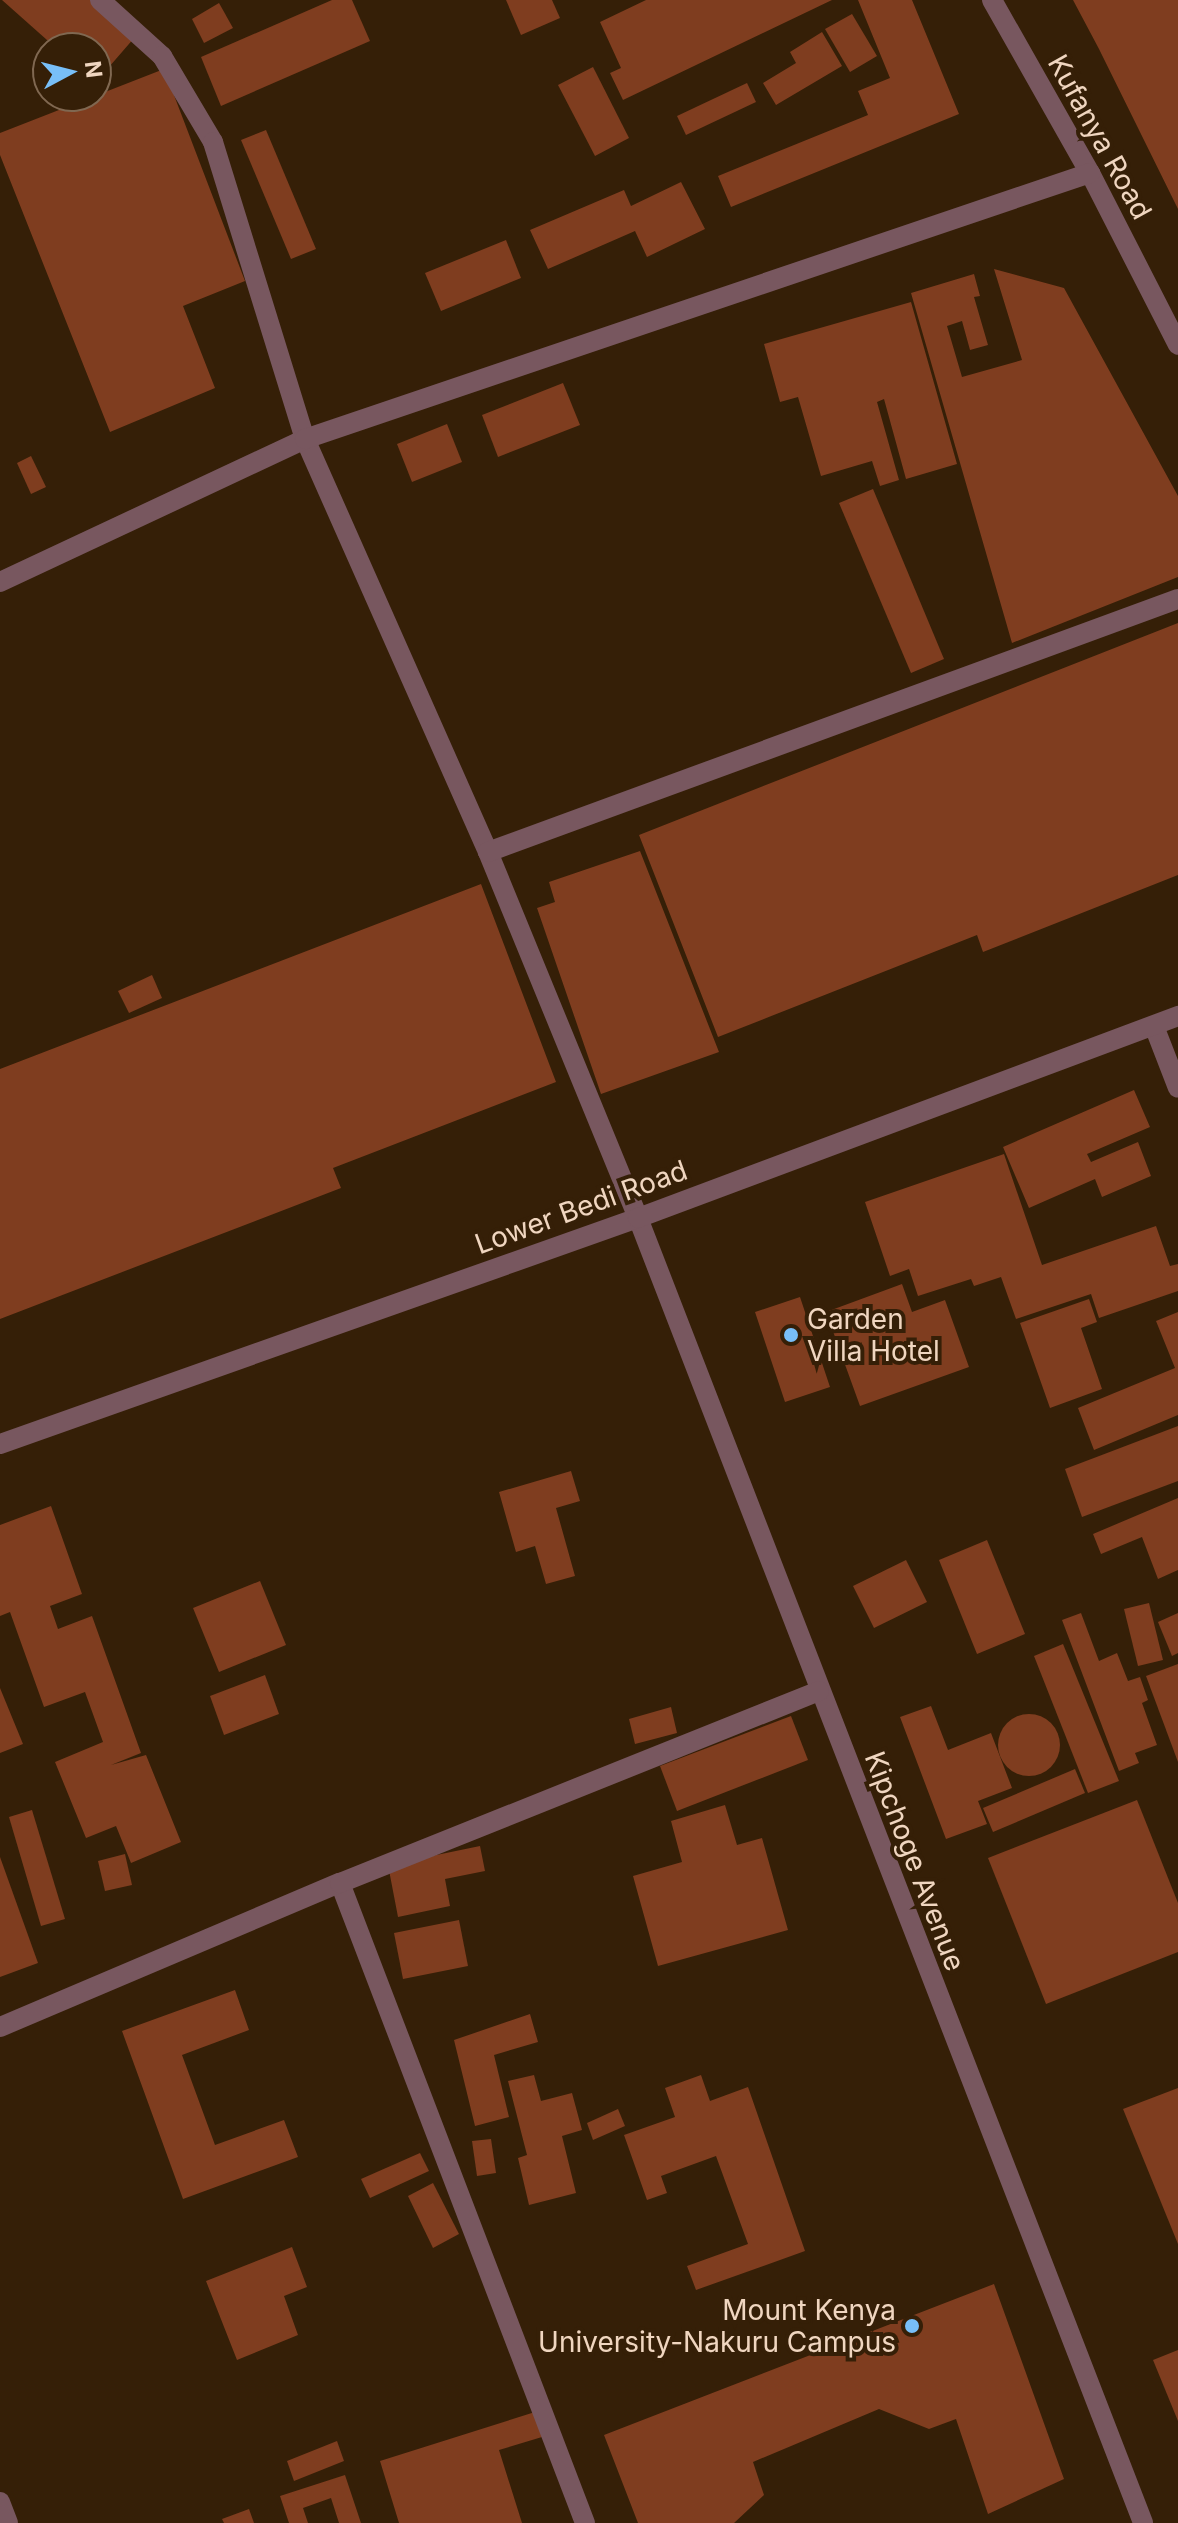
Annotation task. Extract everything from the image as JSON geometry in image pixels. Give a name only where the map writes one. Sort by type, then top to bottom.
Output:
[{"type":"street","name":"Kipchoge Avenue","points":[[100,0],[162,56],[213,142],[305,439],[488,852],[638,1218],[1143,2523]]},
{"type":"street","name":"Kufanya Road","points":[[992,0],[1090,173],[1178,345]]},
{"type":"street","points":[[0,582],[305,439],[1090,173]]},
{"type":"street","points":[[488,852],[1178,599]]},
{"type":"street","name":"Lower Bedi Road","points":[[0,1444],[638,1218],[1178,1016]]},
{"type":"street","points":[[1154,1026],[1178,1088]]},
{"type":"street","points":[[0,2027],[340,1883],[819,1691]]},
{"type":"street","points":[[340,1883],[585,2523]]},
{"type":"street","points":[[0,2502],[8,2523]]},
{"type":"building","points":[[2,0],[92,0],[135,37],[112,64],[112,32],[38,32]]},
{"type":"building","points":[[332,0],[352,0],[370,41],[221,106],[201,57]]},
{"type":"building","points":[[506,0],[552,0],[560,18],[521,35]]},
{"type":"building","points":[[646,0],[832,0],[623,100],[610,73],[621,68],[600,22]]},
{"type":"building","points":[[858,0],[912,0],[959,114],[731,207],[718,176],[868,115],[858,91],[890,78]]},
{"type":"building","points":[[1073,0],[1178,0],[1178,209],[1099,49]]},
{"type":"building","points":[[219,3],[233,28],[204,43],[192,19]]},
{"type":"building","points":[[852,14],[877,56],[850,72],[825,29]]},
{"type":"building","points":[[822,32],[842,66],[776,105],[763,83],[796,63],[790,52]]},
{"type":"building","points":[[593,67],[629,138],[595,156],[558,85]]},
{"type":"building","points":[[164,69],[245,281],[183,306],[215,388],[110,432],[0,155],[0,133],[54,112],[112,112],[112,89]]},
{"type":"building","points":[[747,83],[756,102],[686,135],[677,116]]},
{"type":"building","points":[[266,130],[316,249],[291,259],[241,140]]},
{"type":"building","points":[[681,182],[705,229],[647,257],[635,231],[548,269],[530,230],[624,190],[631,206]]},
{"type":"building","points":[[506,240],[521,278],[441,311],[425,273]]},
{"type":"building","points":[[994,269],[1064,288],[1178,496],[1178,577],[1012,643],[911,293],[974,274],[980,296],[974,297],[988,345],[970,350],[962,321],[947,326],[962,377],[1022,360]]},
{"type":"building","points":[[911,302],[957,464],[906,479],[884,399],[877,402],[899,480],[880,486],[872,461],[821,476],[798,397],[780,402],[764,344]]},
{"type":"building","points":[[563,383],[580,425],[498,457],[482,415]]},
{"type":"building","points":[[447,424],[462,462],[412,482],[397,444]]},
{"type":"building","points":[[31,456],[46,487],[31,494],[17,463]]},
{"type":"building","points":[[873,489],[944,659],[911,673],[839,503]]},
{"type":"building","points":[[1178,623],[1178,875],[983,952],[977,935],[718,1037],[639,835]]},
{"type":"building","points":[[640,851],[719,1052],[601,1094],[537,908],[555,902],[549,882]]},
{"type":"building","points":[[481,884],[556,1082],[333,1168],[341,1188],[0,1319],[0,1069]]},
{"type":"building","points":[[152,975],[162,998],[129,1013],[118,991]]},
{"type":"building","points":[[1134,1090],[1150,1127],[1087,1154],[1091,1162],[1138,1142],[1151,1176],[1102,1197],[1095,1179],[1029,1208],[1003,1147]]},
{"type":"building","points":[[1004,1154],[1042,1265],[1156,1226],[1170,1266],[1178,1264],[1178,1291],[1099,1318],[1091,1294],[1016,1319],[1001,1277],[974,1286],[971,1279],[918,1296],[909,1269],[890,1276],[865,1202]]},
{"type":"building","points":[[902,1284],[912,1312],[945,1300],[969,1367],[860,1406],[826,1312]]},
{"type":"building","points":[[800,1297],[830,1387],[785,1402],[755,1312]]},
{"type":"building","points":[[1089,1299],[1097,1322],[1081,1328],[1102,1389],[1050,1408],[1020,1323]]},
{"type":"building","points":[[1178,1312],[1178,1415],[1094,1450],[1078,1408],[1175,1368],[1156,1321]]},
{"type":"building","points":[[1178,1426],[1178,1481],[1082,1517],[1065,1469]]},
{"type":"building","points":[[571,1471],[580,1501],[556,1508],[575,1576],[546,1584],[535,1546],[516,1552],[499,1492]]},
{"type":"building","points":[[1178,1498],[1178,1570],[1158,1579],[1142,1537],[1101,1554],[1093,1534]]},
{"type":"building","points":[[51,1506],[82,1594],[50,1606],[58,1629],[92,1616],[141,1753],[111,1765],[146,1755],[181,1842],[131,1863],[116,1826],[86,1838],[55,1762],[103,1742],[85,1692],[44,1707],[10,1612],[0,1616],[0,1525]]},
{"type":"building","points":[[987,1540],[1025,1634],[977,1654],[939,1560]]},
{"type":"building","points":[[906,1560],[927,1602],[874,1628],[853,1586]]},
{"type":"building","points":[[260,1581],[286,1645],[219,1672],[193,1608]]},
{"type":"building","points":[[1149,1603],[1163,1660],[1138,1666],[1124,1609]]},
{"type":"building","points":[[1081,1613],[1099,1661],[1117,1653],[1128,1681],[1140,1677],[1148,1700],[1142,1703],[1157,1745],[1135,1753],[1139,1763],[1119,1771],[1062,1620]]},
{"type":"building","points":[[1178,1613],[1178,1653],[1172,1656],[1158,1622]]},
{"type":"building","points":[[1063,1644],[1119,1781],[1088,1793],[1034,1656]]},
{"type":"building","points":[[1178,1664],[1178,1762],[1146,1676]]},
{"type":"building","points":[[265,1675],[279,1714],[224,1735],[210,1696]]},
{"type":"building","points":[[0,1688],[23,1744],[0,1753]]},
{"type":"building","points":[[931,1706],[948,1750],[991,1733],[1012,1788],[978,1801],[987,1824],[946,1839],[900,1717]]},
{"type":"building","points":[[671,1707],[677,1733],[635,1744],[629,1719]]},
{"type":"building","points":[[1029,1714],[1051,1723],[1060,1745],[1051,1767],[1029,1776],[1007,1767],[998,1745],[1007,1723]]},
{"type":"building","points":[[791,1716],[808,1760],[677,1811],[660,1766]]},
{"type":"building","points":[[1075,1769],[1085,1793],[993,1832],[983,1808]]},
{"type":"building","points":[[1137,1800],[1178,1903],[1178,1952],[1046,2004],[988,1858]]},
{"type":"building","points":[[725,1805],[737,1845],[762,1838],[788,1930],[658,1966],[633,1876],[682,1862],[671,1821]]},
{"type":"building","points":[[32,1810],[65,1919],[41,1926],[9,1817]]},
{"type":"building","points":[[480,1846],[485,1871],[445,1879],[450,1906],[398,1917],[388,1865]]},
{"type":"building","points":[[125,1854],[132,1885],[105,1891],[98,1861]]},
{"type":"building","points":[[0,1857],[38,1963],[0,1977]]},
{"type":"building","points":[[459,1920],[468,1966],[403,1979],[394,1933]]},
{"type":"building","points":[[235,1990],[249,2030],[182,2055],[215,2145],[284,2120],[298,2157],[183,2199],[122,2031]]},
{"type":"building","points":[[530,2014],[538,2042],[494,2055],[509,2117],[475,2126],[454,2040]]},
{"type":"building","points":[[534,2075],[541,2101],[572,2093],[582,2130],[562,2136],[576,2193],[529,2205],[518,2158],[527,2155],[508,2081]]},
{"type":"building","points":[[701,2075],[710,2101],[748,2087],[805,2251],[696,2290],[687,2266],[748,2244],[716,2156],[661,2176],[667,2193],[647,2200],[624,2135],[675,2117],[665,2088]]},
{"type":"building","points":[[1178,2088],[1178,2244],[1123,2109]]},
{"type":"building","points":[[618,2109],[625,2126],[593,2140],[587,2123]]},
{"type":"building","points":[[491,2139],[496,2173],[477,2176],[472,2141]]},
{"type":"building","points":[[420,2153],[429,2171],[370,2198],[361,2179]]},
{"type":"building","points":[[433,2183],[459,2234],[433,2248],[408,2196]]},
{"type":"building","points":[[292,2247],[307,2287],[284,2296],[298,2335],[237,2360],[206,2281]]},
{"type":"building","points":[[994,2284],[1064,2479],[988,2514],[956,2419],[929,2429],[879,2409],[753,2462],[764,2495],[734,2523],[638,2523],[604,2435]]},
{"type":"building","points":[[1178,2350],[1178,2421],[1153,2360]]},
{"type":"building","points":[[535,2412],[542,2437],[499,2450],[522,2523],[399,2523],[380,2461]]},
{"type":"building","points":[[337,2441],[344,2461],[294,2481],[287,2461]]},
{"type":"building","points":[[345,2475],[361,2523],[339,2523],[331,2498],[303,2508],[308,2523],[289,2523],[280,2496]]},
{"type":"building","points":[[249,2509],[254,2523],[224,2523],[222,2519]]},
{"type":"place","name":"Garden Villa Hotel","points":[[791,1335]]},
{"type":"place","name":"Mount Kenya University-Nakuru Campus","points":[[912,2326]]}]
